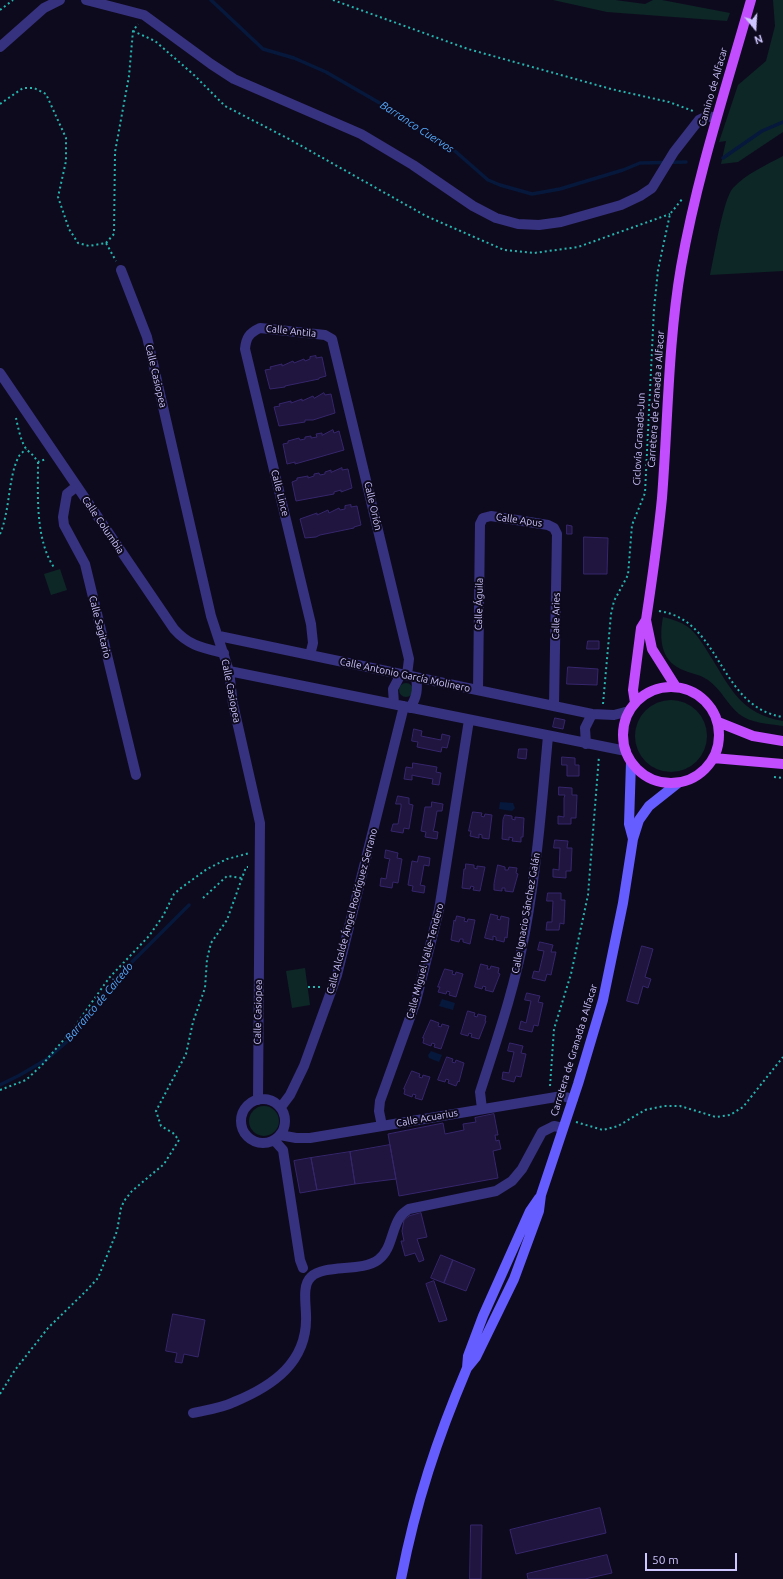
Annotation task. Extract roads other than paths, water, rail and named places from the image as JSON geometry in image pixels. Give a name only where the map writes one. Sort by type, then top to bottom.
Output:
[{"type":"main road","name":"Camino de Alfacar","points":[[701,180],[712,117],[751,0]]},
{"type":"main road","name":"Carretera de Granada a Alfacar","points":[[632,707],[641,628],[646,620],[656,555],[662,497],[675,308],[681,266],[701,180]]},
{"type":"main road","name":"Carretera de Granada a Alfacar","points":[[646,620],[652,649],[676,687]]},
{"type":"main road","points":[[676,687],[690,691],[702,698],[712,709],[718,722],[720,734],[718,747],[714,758],[704,770],[692,779],[678,783],[664,783],[651,779],[640,772],[631,762],[626,752],[623,737],[624,723],[632,707],[647,694],[661,688],[676,687]]},
{"type":"main road","points":[[718,722],[753,736],[783,741]]},
{"type":"main road","points":[[714,758],[783,764]]},
{"type":"street","points":[[0,47],[44,8],[60,0]]},
{"type":"street","points":[[86,0],[144,15],[234,79],[361,134],[413,165],[473,206],[496,218],[518,224],[539,225],[561,222],[622,205],[640,196],[652,188],[674,152],[699,120],[712,117]]},
{"type":"street","name":"Calle Casiopea","points":[[121,270],[132,295],[146,337],[211,616],[230,670],[233,704],[260,823],[258,1100]]},
{"type":"street","name":"Calle Antila","points":[[251,332],[260,328],[325,335],[332,339]]},
{"type":"street","name":"Calle Lince","points":[[251,332],[246,340],[245,350],[311,624],[313,643],[310,655]]},
{"type":"street","name":"Calle Orión","points":[[332,339],[409,659],[408,675],[417,693],[402,706]]},
{"type":"street","name":"Calle Columbia","points":[[1,379],[174,629],[183,640],[195,646],[224,653]]},
{"type":"street","name":"Calle Sagitario","points":[[76,486],[66,494],[63,517],[64,524],[85,564],[136,775]]},
{"type":"street","name":"Calle Apus","points":[[483,518],[491,516],[548,525],[554,528]]},
{"type":"street","name":"Calle Águila","points":[[478,690],[480,524],[483,518]]},
{"type":"street","name":"Calle Aries","points":[[554,528],[557,534],[554,705]]},
{"type":"street","name":"Calle Antonio García Molinero","points":[[219,636],[595,714],[614,715],[632,707]]},
{"type":"street","points":[[230,670],[586,744],[600,749],[626,752]]},
{"type":"street","points":[[402,706],[393,689],[408,675]]},
{"type":"street","name":"Calle Alcalde Ángel Rodríguez Serrano","points":[[281,1107],[290,1095],[304,1066],[337,975],[402,706]]},
{"type":"street","points":[[586,744],[585,728],[595,714]]},
{"type":"street","name":"Calle Miguel Valle-Tendero","points":[[382,1126],[379,1112],[380,1101],[416,1001],[439,910],[469,720]]},
{"type":"street","name":"Calle Ignacio Sánchez Galán","points":[[482,1109],[480,1092],[514,984],[525,933],[540,832],[548,736]]},
{"type":"street","name":"Carretera de Granada a Alfacar","points":[[631,762],[629,824],[633,839]]},
{"type":"street","name":"Carretera de Granada a Alfacar","points":[[401,1579],[410,1535],[429,1465],[467,1368],[468,1356],[483,1316],[530,1211],[541,1195],[593,1037],[611,964],[633,839],[639,820],[648,806],[678,783]]},
{"type":"street","name":"Calle Acuarius","points":[[277,1138],[310,1138],[562,1096],[573,1099]]},
{"type":"street","points":[[258,1100],[270,1100],[281,1107],[286,1122],[277,1138],[267,1143],[253,1140],[243,1129],[242,1115],[245,1108],[258,1100]]},
{"type":"street","points":[[193,1413],[233,1403],[272,1382],[292,1365],[302,1347],[307,1319],[305,1287],[310,1277],[318,1272],[368,1265],[378,1260],[386,1252],[400,1217],[409,1209],[496,1191],[512,1181],[522,1169],[542,1132],[554,1126],[565,1123]]},
{"type":"street","points":[[277,1138],[283,1150],[302,1268]]},
{"type":"water","points":[[500,802],[513,803],[515,808],[512,811],[499,809]]},
{"type":"water","points":[[442,999],[455,1003],[453,1010],[439,1006]]},
{"type":"water","points":[[431,1051],[442,1055],[439,1062],[429,1058],[428,1055]]},
{"type":"waterway","name":"Barranco Cuervos","points":[[211,0],[263,49],[294,58],[326,72],[397,113],[421,132],[447,144],[488,180],[500,185],[532,194],[560,189],[623,170],[640,163],[686,162]]},
{"type":"waterway","name":"Barranco Cuervos","points":[[723,158],[762,131],[783,122]]},
{"type":"waterway","name":"Barranco de Caicedo","points":[[0,1085],[47,1059],[70,1039],[122,972],[189,905]]}]
